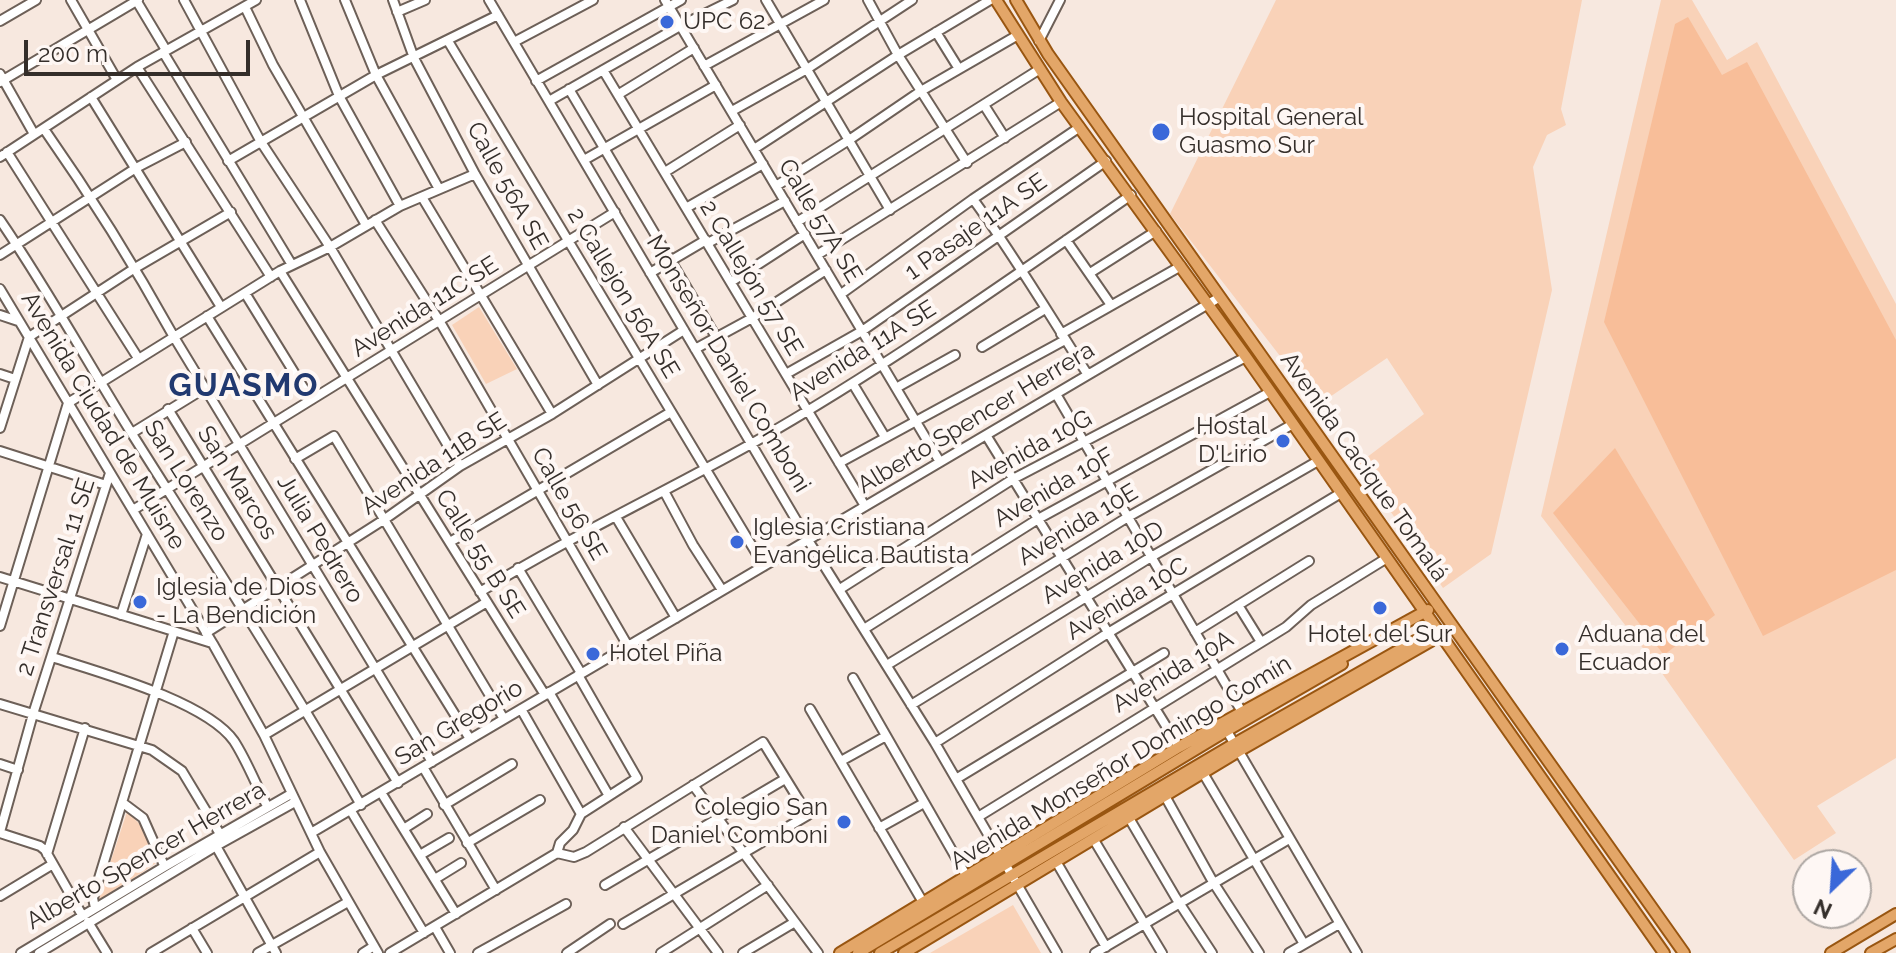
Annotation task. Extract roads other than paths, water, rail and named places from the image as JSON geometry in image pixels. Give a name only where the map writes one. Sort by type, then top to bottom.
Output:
[{"type":"main road","name":"Avenida Cacique Tomalá","points":[[993,0],[1061,102],[1246,357],[1664,953]]},
{"type":"main road","name":"Avenida Cacique Tomalá","points":[[1016,0],[1039,41],[1684,953]]},
{"type":"main road","name":"Avenida Monseñor Domingo Comín","points":[[880,953],[1179,747],[1224,727],[1242,712],[1436,605]]},
{"type":"main road","name":"Avenida Monseñor Domingo Comín","points":[[858,953],[1006,866],[1224,727],[1403,629],[1424,612]]},
{"type":"main road","name":"Avenida Monseñor Domingo Comín","points":[[840,953],[967,877],[1006,866],[1237,748],[1415,641],[1441,635],[1453,627]]},
{"type":"main road","name":"Avenida Monseñor Domingo Comín","points":[[904,953],[1057,863],[1203,773],[1237,748]]},
{"type":"main road","points":[[1831,953],[1896,914]]},
{"type":"main road","points":[[1871,953],[1896,939]]},
{"type":"street","points":[[0,21],[36,0]]},
{"type":"street","points":[[71,0],[117,80]]},
{"type":"street","points":[[34,134],[1,79],[89,31],[137,0],[228,161],[292,265]]},
{"type":"street","points":[[184,0],[203,30],[261,142],[330,247],[460,466]]},
{"type":"street","points":[[138,358],[54,223],[4,154],[137,67],[256,0]]},
{"type":"street","points":[[300,0],[339,96],[400,206]]},
{"type":"street","points":[[345,0],[376,75],[439,189]]},
{"type":"street","name":"Calle 56A SE","points":[[393,0],[414,58],[475,174],[598,385]]},
{"type":"street","points":[[397,12],[425,0]]},
{"type":"street","points":[[514,42],[593,0]]},
{"type":"street","points":[[536,81],[667,4],[681,0]]},
{"type":"street","points":[[549,101],[680,26],[733,0]]},
{"type":"street","points":[[766,0],[890,210]]},
{"type":"street","points":[[704,66],[824,0]]},
{"type":"street","points":[[868,0],[898,55],[967,163]]},
{"type":"street","points":[[732,111],[807,69],[912,0]]},
{"type":"street","points":[[754,149],[898,55],[993,0]]},
{"type":"street","points":[[1039,41],[1060,0]]},
{"type":"street","name":"Monseñor Daniel Comboni","points":[[492,1],[536,81],[808,540],[935,743],[1057,953]]},
{"type":"street","name":"Calle 57A SE","points":[[667,4],[940,462]]},
{"type":"street","points":[[245,7],[273,65],[366,225]]},
{"type":"street","points":[[228,161],[376,75],[498,15]]},
{"type":"street","points":[[936,32],[959,69]]},
{"type":"street","points":[[776,186],[921,91],[1018,35]]},
{"type":"street","name":"2 Callejon 56A SE","points":[[448,41],[764,566]]},
{"type":"street","points":[[619,94],[694,48]]},
{"type":"street","points":[[137,67],[271,277]]},
{"type":"street","points":[[797,222],[1040,69]]},
{"type":"street","name":"2 Callejón 57 SE","points":[[603,70],[865,506]]},
{"type":"street","points":[[584,160],[716,85]]},
{"type":"street","points":[[569,89],[716,337]]},
{"type":"street","points":[[91,97],[221,307]]},
{"type":"street","points":[[817,255],[1061,102]]},
{"type":"street","points":[[984,105],[1005,138]]},
{"type":"street","points":[[665,172],[740,125]]},
{"type":"street","points":[[841,294],[1080,127]]},
{"type":"street","name":"Julia Pedrero","points":[[44,129],[92,197],[376,667],[427,764],[444,805],[496,890]]},
{"type":"street","points":[[0,255],[136,168],[186,142]]},
{"type":"street","name":"1 Pasaje 11A SE","points":[[786,374],[862,331],[1106,161]]},
{"type":"street","points":[[686,208],[763,164]]},
{"type":"street","points":[[0,626],[68,403],[280,271],[330,247],[400,206],[475,174]]},
{"type":"street","name":"Avenida 11A SE","points":[[480,592],[518,568],[752,443],[883,366],[1131,195]]},
{"type":"street","points":[[422,197],[552,414]]},
{"type":"street","points":[[973,199],[1088,375]]},
{"type":"street","points":[[650,273],[785,201]]},
{"type":"street","points":[[0,428],[29,337],[181,239],[231,212]]},
{"type":"street","name":"Avenida 11C SE","points":[[133,510],[615,212]]},
{"type":"street","name":"San Lorenzo","points":[[0,220],[306,709],[361,805]]},
{"type":"street","name":"Calle 56 SE","points":[[375,220],[440,322],[628,646]]},
{"type":"street","points":[[1090,273],[1156,231]]},
{"type":"street","points":[[731,282],[805,234]]},
{"type":"street","points":[[1066,240],[1111,305]]},
{"type":"street","points":[[839,463],[1063,337],[1111,305],[1181,266]]},
{"type":"street","points":[[695,349],[752,318],[826,270]]},
{"type":"street","name":"Calle 55 B SE","points":[[280,271],[609,796]]},
{"type":"street","name":"Avenida Ciudad de Muisne","points":[[0,289],[213,644],[264,735],[320,852],[376,949]]},
{"type":"street","points":[[245,293],[311,400]]},
{"type":"street","name":"Alberto Spencer Herrera","points":[[628,646],[1220,297]]},
{"type":"street","points":[[982,347],[1045,309]]},
{"type":"street","points":[[0,315],[19,321]]},
{"type":"street","points":[[207,316],[470,739]]},
{"type":"street","name":"Avenida 11B SE","points":[[206,633],[385,519],[460,466],[552,414],[684,330]]},
{"type":"street","points":[[896,388],[955,355]]},
{"type":"street","name":"Avenida 10G","points":[[840,589],[1013,479],[1246,357]]},
{"type":"street","points":[[0,374],[15,379]]},
{"type":"street","points":[[853,384],[885,437]]},
{"type":"street","points":[[132,433],[205,388]]},
{"type":"street","name":"Avenida 10F","points":[[864,629],[1038,519],[1270,392]]},
{"type":"street","points":[[1056,394],[1242,712]]},
{"type":"street","name":"San Marcos","points":[[168,409],[398,783]]},
{"type":"street","points":[[450,542],[671,412]]},
{"type":"street","name":"Avenida 10E","points":[[887,665],[1128,517],[1293,424]]},
{"type":"street","points":[[986,435],[1179,747]]},
{"type":"street","points":[[295,459],[334,436],[504,719]]},
{"type":"street","points":[[0,451],[106,485]]},
{"type":"street","name":"Avenida 10D","points":[[911,705],[1085,596],[1318,461]]},
{"type":"street","name":"2 Transversal 11 SE","points":[[0,833],[33,714],[110,473]]},
{"type":"street","points":[[664,491],[722,590]]},
{"type":"street","name":"Avenida 10C","points":[[935,743],[1108,633],[1341,493]]},
{"type":"street","points":[[616,517],[676,618]]},
{"type":"street","points":[[121,615],[147,534]]},
{"type":"street","name":"Avenida 10A","points":[[978,817],[1286,627],[1311,605],[1387,558]]},
{"type":"street","points":[[1195,632],[1309,561]]},
{"type":"street","points":[[390,953],[557,853],[560,843],[573,830],[581,814],[637,778],[518,568]]},
{"type":"street","points":[[0,577],[213,644]]},
{"type":"street","points":[[264,735],[487,602]]},
{"type":"street","points":[[1238,605],[1261,642]]},
{"type":"street","points":[[95,908],[93,898],[174,631]]},
{"type":"street","name":"San Gregorio","points":[[311,833],[382,794],[427,764],[628,646]]},
{"type":"street","points":[[956,779],[1164,653]]},
{"type":"street","points":[[52,657],[158,691],[225,731],[234,741],[267,806]]},
{"type":"street","points":[[853,678],[967,877]]},
{"type":"street","points":[[0,704],[141,745],[161,755],[182,771],[220,834]]},
{"type":"street","points":[[521,709],[581,814]]},
{"type":"street","points":[[810,709],[924,904]]},
{"type":"street","points":[[1224,727],[1357,953]]},
{"type":"street","points":[[47,854],[85,728]]},
{"type":"street","points":[[841,761],[886,736]]},
{"type":"street","points":[[557,853],[574,857],[763,742],[808,815],[623,924]]},
{"type":"street","points":[[0,764],[18,770]]},
{"type":"street","points":[[444,805],[512,764]]},
{"type":"street","points":[[1203,773],[1304,944]]},
{"type":"street","points":[[605,885],[785,779]]},
{"type":"street","points":[[693,785],[818,953]]},
{"type":"street","points":[[382,794],[456,914]]},
{"type":"street","points":[[1165,796],[1213,882],[1259,953]]},
{"type":"street","name":"Alberto Spencer Herrera","points":[[39,953],[95,908],[267,806],[293,798]]},
{"type":"street","name":"Alberto Spencer Herrera","points":[[21,953],[216,846],[293,798]]},
{"type":"street","points":[[467,843],[540,800]]},
{"type":"street","points":[[123,803],[143,818],[163,863]]},
{"type":"street","points":[[879,828],[924,803]]},
{"type":"street","points":[[351,811],[424,933]]},
{"type":"street","points":[[405,828],[427,814]]},
{"type":"street","points":[[1129,818],[1212,953]]},
{"type":"street","points":[[624,827],[718,953]]},
{"type":"street","points":[[0,833],[40,846],[107,953]]},
{"type":"street","points":[[420,855],[449,838]]},
{"type":"street","points":[[1095,953],[1289,839]]},
{"type":"street","points":[[1094,840],[1162,953]]},
{"type":"street","points":[[216,846],[274,949]]},
{"type":"street","points":[[151,953],[320,852]]},
{"type":"street","points":[[435,879],[461,863]]},
{"type":"street","points":[[1057,863],[1115,953]]},
{"type":"street","points":[[0,896],[53,864]]},
{"type":"street","points":[[661,953],[768,885]]},
{"type":"street","points":[[258,953],[274,949],[348,902]]},
{"type":"street","points":[[478,953],[566,904]]},
{"type":"street","points":[[743,953],[795,922]]},
{"type":"street","points":[[567,953],[610,924]]},
{"type":"street","points":[[1289,953],[1339,924]]},
{"type":"street","points":[[435,927],[450,953]]},
{"type":"street","points":[[192,928],[207,953]]},
{"type":"street","points":[[363,953],[376,949]]},
{"type":"place","name":"UPC 62","points":[[667,22]]},
{"type":"place","name":"Hospital General Guasmo Sur","points":[[1161,132]]},
{"type":"place","name":"Hostal D'Lirio","points":[[1283,441]]},
{"type":"place","name":"Iglesia Cristiana Evangélica Bautista","points":[[737,542]]},
{"type":"place","name":"Iglesia de Dios - La Bendición","points":[[140,602]]},
{"type":"place","name":"Hotel del Sur","points":[[1380,608]]},
{"type":"place","name":"Aduana del Ecuador","points":[[1562,649]]},
{"type":"place","name":"Hotel Piña","points":[[593,654]]},
{"type":"place","name":"Colegio San Daniel Comboni","points":[[844,822]]},
{"type":"district","name":"GUASMO","points":[[244,386]]}]
